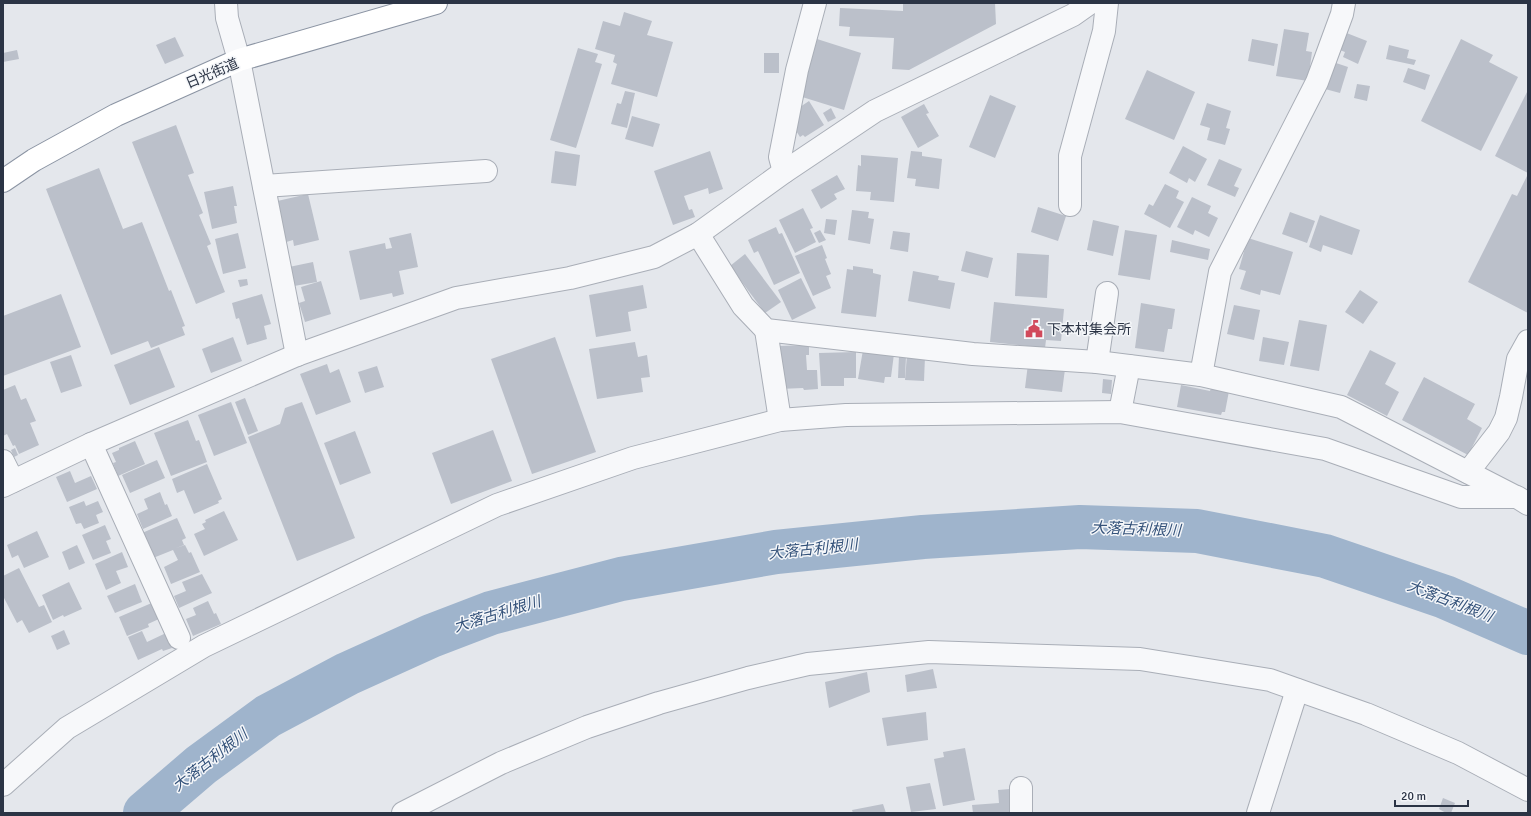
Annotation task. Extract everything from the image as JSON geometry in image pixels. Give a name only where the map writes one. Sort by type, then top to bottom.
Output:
[{"type":"highway","name":"日光街道","points":[[3,181],[34,160],[116,115],[239,60],[436,3]]},
{"type":"street","points":[[226,3],[227,18],[239,60],[297,355]]},
{"type":"street","points":[[784,172],[780,157],[797,70],[815,3]]},
{"type":"street","points":[[3,461],[8,483],[91,444],[297,355],[456,298],[570,278],[654,257],[698,234],[784,172],[875,111],[1066,18],[1090,3]]},
{"type":"street","points":[[1070,205],[1070,156],[1104,31],[1107,3]]},
{"type":"street","points":[[1201,375],[1220,272],[1317,82],[1342,14],[1344,3]]},
{"type":"street","points":[[264,186],[486,170]]},
{"type":"street","points":[[698,234],[743,306],[766,330],[780,420]]},
{"type":"street","points":[[1097,362],[1107,293]]},
{"type":"street","points":[[766,330],[973,354],[1097,362],[1201,375],[1341,407],[1523,501]]},
{"type":"street","points":[[1468,472],[1499,432],[1506,418],[1518,359],[1528,341]]},
{"type":"street","points":[[1120,412],[1129,366]]},
{"type":"street","points":[[3,785],[67,728],[204,646],[497,505],[633,458],[780,420],[846,415],[1120,412],[1325,449],[1460,497],[1523,501]]},
{"type":"street","points":[[91,444],[179,638]]},
{"type":"street","points":[[403,813],[501,763],[587,727],[659,703],[748,678],[808,664],[929,652],[1140,659],[1270,680],[1366,714],[1458,754],[1528,790]]},
{"type":"street","points":[[1258,813],[1297,690]]},
{"type":"street","points":[[1021,788],[1021,813]]},
{"type":"building","points":[[903,3],[995,3],[996,24],[909,70],[892,69],[894,38],[849,36],[850,27],[839,26],[840,8],[903,11]]},
{"type":"building","points":[[624,12],[652,21],[647,35],[673,42],[657,97],[611,84],[617,64],[613,62],[615,55],[595,49],[603,21],[620,26]]},
{"type":"building","points":[[1284,29],[1309,33],[1306,51],[1312,52],[1308,81],[1276,76]]},
{"type":"building","points":[[1344,32],[1367,41],[1358,64],[1343,57],[1345,52],[1337,49]]},
{"type":"building","points":[[175,37],[184,56],[165,64],[156,45]]},
{"type":"building","points":[[817,39],[861,53],[844,110],[799,96]]},
{"type":"building","points":[[1252,39],[1278,44],[1274,66],[1248,61]]},
{"type":"building","points":[[1461,39],[1493,55],[1489,62],[1518,77],[1481,151],[1421,121]]},
{"type":"building","points":[[1389,45],[1409,50],[1407,58],[1416,60],[1414,65],[1386,59]]},
{"type":"building","points":[[578,48],[598,54],[595,62],[602,64],[576,148],[550,140]]},
{"type":"building","points":[[17,50],[19,59],[3,62],[3,53]]},
{"type":"building","points":[[764,53],[779,53],[779,73],[764,73]]},
{"type":"building","points":[[1333,62],[1348,67],[1340,93],[1325,89]]},
{"type":"building","points":[[1408,68],[1430,75],[1425,90],[1403,82]]},
{"type":"building","points":[[1147,70],[1195,92],[1174,140],[1125,119]]},
{"type":"building","points":[[1357,84],[1370,86],[1367,101],[1354,98]]},
{"type":"building","points":[[1528,90],[1528,173],[1495,156]]},
{"type":"building","points":[[625,91],[635,93],[627,128],[611,124],[617,103],[621,104]]},
{"type":"building","points":[[990,95],[1016,106],[995,158],[969,147]]},
{"type":"building","points":[[809,101],[824,125],[805,137],[803,135],[800,137],[790,121],[794,111]]},
{"type":"building","points":[[1207,103],[1231,111],[1226,128],[1230,129],[1225,145],[1207,140],[1210,128],[1200,125]]},
{"type":"building","points":[[924,104],[929,113],[926,114],[939,136],[918,148],[901,117]]},
{"type":"building","points":[[831,108],[836,118],[828,122],[823,113]]},
{"type":"building","points":[[632,116],[660,124],[653,147],[625,139]]},
{"type":"building","points":[[176,125],[194,173],[188,175],[203,213],[199,215],[211,244],[207,246],[225,292],[196,304],[132,142]]},
{"type":"building","points":[[1183,146],[1207,159],[1195,182],[1189,178],[1187,183],[1169,173]]},
{"type":"building","points":[[555,151],[580,155],[576,186],[551,183]]},
{"type":"building","points":[[710,151],[723,189],[709,194],[708,188],[684,196],[689,210],[692,209],[695,217],[673,225],[654,171]]},
{"type":"building","points":[[911,151],[922,152],[922,156],[942,159],[939,189],[915,186],[916,179],[907,178]]},
{"type":"building","points":[[861,155],[898,158],[894,202],[870,200],[871,192],[856,191],[858,165],[861,166]]},
{"type":"building","points":[[1219,159],[1242,169],[1234,186],[1239,188],[1235,197],[1207,185]]},
{"type":"building","points":[[99,168],[123,229],[142,222],[169,291],[171,290],[185,326],[182,327],[185,335],[151,348],[148,341],[111,355],[46,189]]},
{"type":"building","points":[[1528,174],[1528,313],[1468,282],[1512,194],[1517,196]]},
{"type":"building","points":[[837,175],[845,189],[834,194],[837,199],[821,209],[811,190]]},
{"type":"building","points":[[1165,184],[1179,191],[1176,198],[1184,202],[1170,228],[1144,214],[1149,204],[1153,206]]},
{"type":"building","points":[[233,186],[237,206],[234,206],[237,223],[212,229],[204,192]]},
{"type":"building","points":[[308,194],[319,240],[294,246],[293,240],[283,243],[273,202]]},
{"type":"building","points":[[1192,197],[1211,206],[1208,213],[1218,218],[1209,237],[1195,230],[1193,235],[1177,227]]},
{"type":"building","points":[[1038,207],[1066,216],[1058,241],[1031,232]]},
{"type":"building","points":[[803,208],[813,228],[810,229],[816,242],[795,253],[779,220]]},
{"type":"building","points":[[852,210],[869,212],[868,218],[874,219],[870,244],[848,240]]},
{"type":"building","points":[[1290,212],[1315,221],[1307,243],[1282,234]]},
{"type":"building","points":[[1320,215],[1360,230],[1352,255],[1323,245],[1321,252],[1309,247]]},
{"type":"building","points":[[826,219],[837,220],[835,235],[824,233]]},
{"type":"building","points":[[1093,220],[1119,226],[1113,256],[1087,250]]},
{"type":"building","points":[[776,227],[779,234],[782,233],[800,273],[774,285],[758,251],[754,253],[748,240]]},
{"type":"building","points":[[820,230],[826,240],[819,243],[814,233]]},
{"type":"building","points":[[1125,230],[1157,235],[1150,280],[1118,275]]},
{"type":"building","points":[[893,231],[910,233],[908,252],[890,249]]},
{"type":"building","points":[[238,233],[246,268],[223,274],[215,239]]},
{"type":"building","points":[[411,233],[418,267],[399,271],[404,294],[393,297],[392,293],[360,300],[349,251],[385,243],[386,249],[392,248],[389,238]]},
{"type":"building","points":[[1248,238],[1293,252],[1280,295],[1261,290],[1260,295],[1240,289],[1246,271],[1239,269]]},
{"type":"building","points":[[1172,240],[1210,249],[1208,260],[1170,252]]},
{"type":"building","points":[[822,245],[827,258],[825,259],[831,274],[826,276],[831,288],[813,296],[795,256]]},
{"type":"building","points":[[966,251],[993,258],[988,278],[961,271]]},
{"type":"building","points":[[1017,253],[1049,255],[1047,298],[1015,296]]},
{"type":"building","points":[[745,254],[781,302],[765,313],[730,266]]},
{"type":"building","points":[[313,262],[317,282],[294,286],[289,267]]},
{"type":"building","points":[[853,266],[873,269],[873,273],[881,275],[876,317],[841,313],[847,269],[853,270]]},
{"type":"building","points":[[913,271],[939,276],[938,280],[955,283],[950,309],[908,301]]},
{"type":"building","points":[[801,278],[816,308],[792,320],[778,290]]},
{"type":"building","points":[[247,279],[248,285],[240,287],[238,280]]},
{"type":"building","points":[[321,281],[331,314],[305,322],[299,303],[305,301],[301,287]]},
{"type":"building","points":[[643,285],[647,308],[628,312],[631,331],[596,337],[589,295]]},
{"type":"building","points":[[1360,290],[1378,302],[1363,324],[1345,312]]},
{"type":"building","points":[[61,294],[81,347],[3,376],[3,316]]},
{"type":"building","points":[[262,294],[271,324],[264,326],[267,339],[247,345],[239,318],[236,319],[232,303]]},
{"type":"building","points":[[994,302],[1064,309],[1061,341],[1046,340],[1045,348],[990,342]]},
{"type":"building","points":[[1141,303],[1175,309],[1172,329],[1168,329],[1164,352],[1135,348]]},
{"type":"building","points":[[1234,305],[1260,310],[1254,340],[1227,334]]},
{"type":"building","points":[[1299,320],[1327,325],[1319,371],[1290,366]]},
{"type":"building","points":[[233,337],[242,361],[211,373],[202,349]]},
{"type":"building","points":[[555,337],[596,452],[532,474],[491,359]]},
{"type":"building","points":[[1263,337],[1289,342],[1284,365],[1259,361]]},
{"type":"building","points":[[635,342],[638,357],[647,355],[650,377],[641,378],[643,392],[597,399],[589,349]]},
{"type":"building","points":[[809,345],[809,355],[806,355],[807,370],[817,370],[818,389],[779,389],[778,346]]},
{"type":"building","points":[[159,347],[175,387],[130,405],[114,365]]},
{"type":"building","points":[[863,350],[894,354],[891,377],[885,377],[884,383],[858,379]]},
{"type":"building","points":[[1370,350],[1396,363],[1385,384],[1399,392],[1387,416],[1347,395]]},
{"type":"building","points":[[856,352],[856,378],[844,378],[844,386],[821,386],[819,353]]},
{"type":"building","points":[[71,355],[82,386],[61,393],[50,362]]},
{"type":"building","points":[[907,355],[925,356],[924,381],[905,380]]},
{"type":"building","points":[[899,356],[906,356],[905,378],[898,378]]},
{"type":"building","points":[[327,364],[330,373],[339,369],[351,402],[316,415],[300,374]]},
{"type":"building","points":[[1028,364],[1065,369],[1062,392],[1025,388]]},
{"type":"building","points":[[377,366],[384,387],[365,393],[358,372]]},
{"type":"building","points":[[1424,377],[1475,404],[1467,419],[1482,428],[1468,455],[1402,420]]},
{"type":"building","points":[[1103,379],[1112,380],[1111,394],[1102,393]]},
{"type":"building","points":[[15,385],[21,400],[26,398],[36,421],[30,423],[39,445],[19,454],[15,445],[13,446],[7,434],[3,436],[3,390]]},
{"type":"building","points":[[1181,385],[1210,391],[1211,388],[1229,391],[1225,412],[1222,412],[1221,415],[1177,407]]},
{"type":"building","points":[[245,398],[258,431],[248,435],[235,402]]},
{"type":"building","points":[[231,402],[247,443],[214,456],[198,415]]},
{"type":"building","points":[[302,402],[355,538],[297,561],[248,437],[280,424],[285,408]]},
{"type":"building","points":[[188,420],[196,441],[199,440],[207,462],[171,476],[154,433]]},
{"type":"building","points":[[493,430],[512,481],[451,504],[432,453]]},
{"type":"building","points":[[355,431],[371,473],[340,485],[324,443]]},
{"type":"building","points":[[135,441],[145,464],[118,476],[113,463],[116,462],[112,453]]},
{"type":"building","points":[[15,448],[18,455],[14,457],[11,450]]},
{"type":"building","points":[[157,460],[165,478],[130,493],[122,475]]},
{"type":"building","points":[[207,464],[222,499],[218,501],[219,503],[194,514],[184,490],[177,493],[172,479]]},
{"type":"building","points":[[70,471],[75,483],[91,476],[97,489],[67,502],[56,477]]},
{"type":"building","points":[[160,492],[165,505],[167,504],[172,516],[143,529],[137,514],[148,509],[144,499]]},
{"type":"building","points":[[84,501],[86,506],[98,501],[103,512],[96,515],[99,523],[84,529],[81,523],[76,524],[69,507]]},
{"type":"building","points":[[224,511],[238,540],[204,556],[194,534],[205,529],[202,524],[206,522],[205,520]]},
{"type":"building","points":[[177,518],[186,538],[182,540],[184,545],[176,548],[185,545],[189,553],[191,552],[200,572],[171,584],[164,567],[178,560],[173,550],[153,558],[142,533]]},
{"type":"building","points":[[105,525],[111,539],[106,541],[111,553],[93,560],[82,535]]},
{"type":"building","points":[[37,531],[49,557],[24,568],[18,555],[12,558],[7,545]]},
{"type":"building","points":[[77,545],[85,563],[69,570],[62,552]]},
{"type":"building","points":[[122,552],[128,567],[116,571],[121,583],[106,590],[95,564]]},
{"type":"building","points":[[19,568],[39,607],[44,605],[52,622],[29,633],[22,620],[17,623],[3,596],[3,576]]},
{"type":"building","points":[[202,574],[212,593],[179,608],[174,596],[186,591],[182,582]]},
{"type":"building","points":[[69,582],[82,609],[53,620],[42,595]]},
{"type":"building","points":[[135,584],[142,602],[115,613],[107,596]]},
{"type":"building","points":[[208,601],[221,624],[193,636],[186,619],[196,615],[193,608]]},
{"type":"building","points":[[154,602],[161,618],[148,624],[149,627],[127,636],[119,617]]},
{"type":"building","points":[[64,630],[70,644],[57,650],[51,636]]},
{"type":"building","points":[[142,631],[147,642],[166,633],[172,648],[163,651],[162,649],[138,660],[128,637]]},
{"type":"building","points":[[933,669],[937,688],[907,692],[905,675]]},
{"type":"building","points":[[867,672],[870,692],[829,708],[825,682]]},
{"type":"building","points":[[926,712],[928,740],[887,746],[882,718]]},
{"type":"building","points":[[965,748],[975,800],[943,806],[934,759],[944,757],[943,752]]},
{"type":"building","points":[[930,783],[936,809],[911,812],[906,787]]},
{"type":"building","points":[[1010,789],[1012,813],[973,813],[972,805],[999,803],[998,790]]},
{"type":"building","points":[[1443,798],[1455,803],[1451,813],[1446,813],[1439,809]]},
{"type":"building","points":[[883,804],[886,813],[853,813],[852,810]]},
{"type":"waterway","name":"大落古利根川","points":[[145,813],[201,765],[268,716],[347,674],[431,636],[491,613],[621,579],[776,552],[923,537],[1080,527],[1197,531],[1325,556],[1445,597],[1528,633]]},
{"type":"place","name":"下本村集会所","points":[[1034,329]]}]
